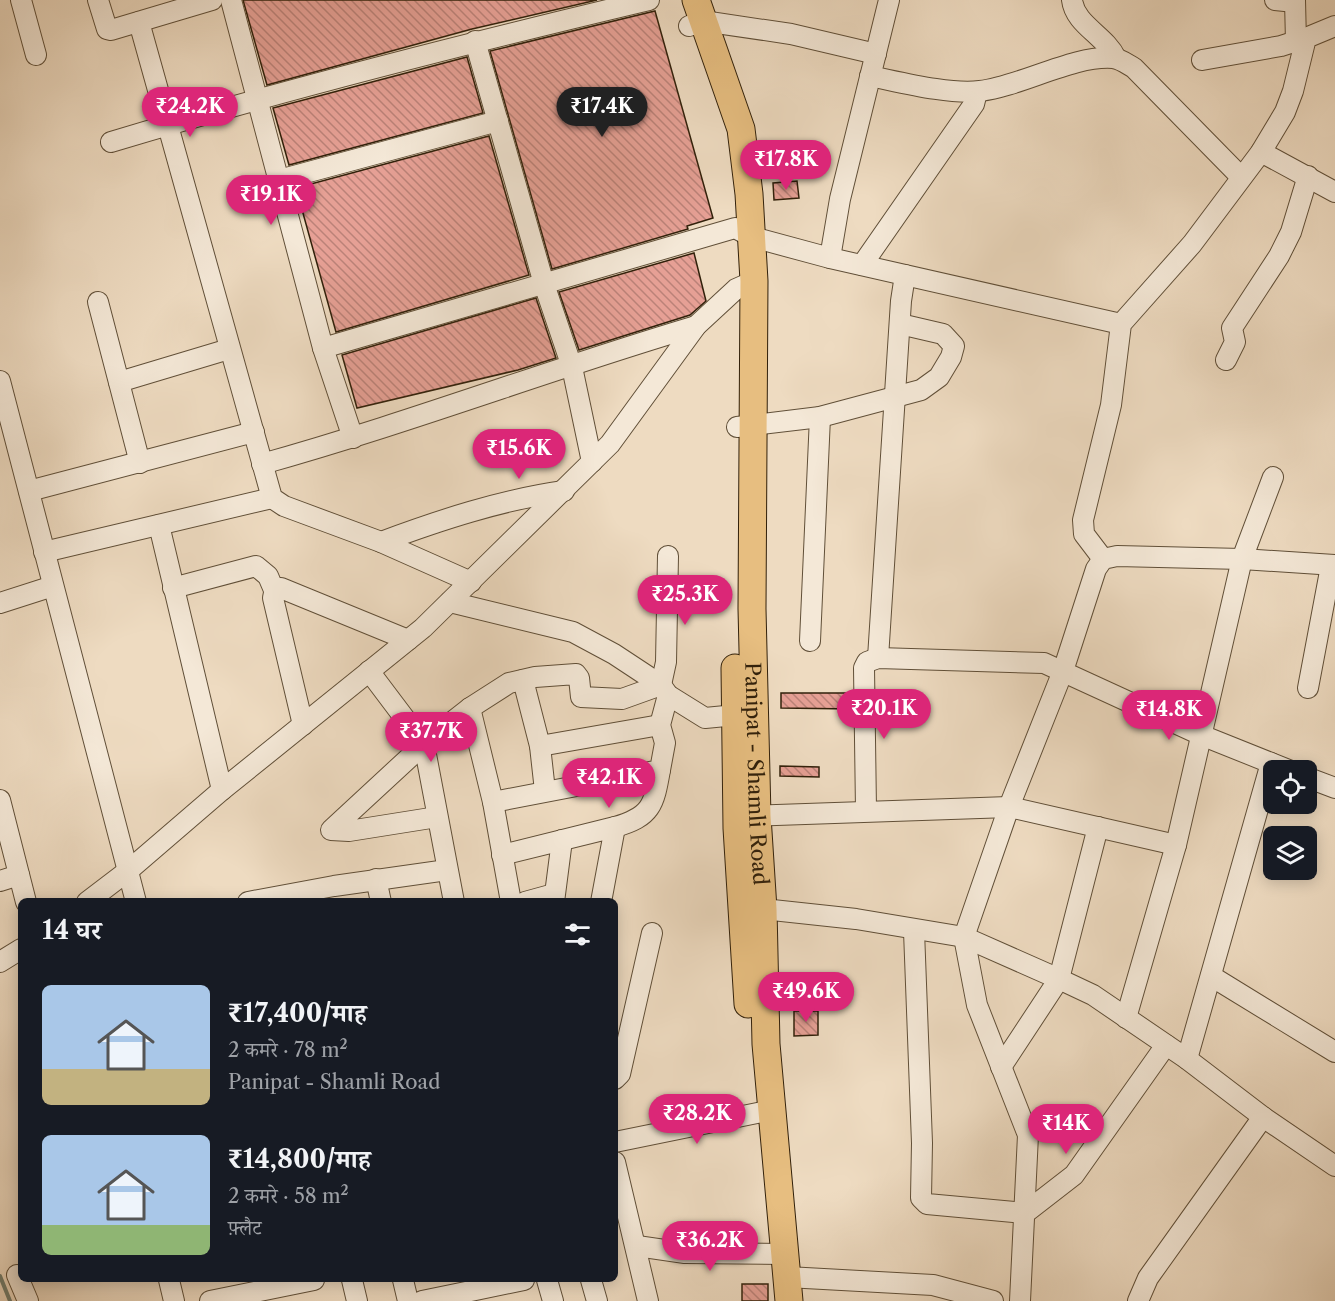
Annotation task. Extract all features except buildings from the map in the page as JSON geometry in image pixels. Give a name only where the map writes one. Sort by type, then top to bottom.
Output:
[{"type":"highway","name":"Panipat - Shamli Road","points":[[680,0],[696,16],[741,129],[745,285],[745,426],[736,715],[747,816],[764,1112],[783,1272],[774,1301]]},
{"type":"highway","name":"Panipat - Shamli Road","points":[[745,426],[752,609],[747,816],[763,909],[766,1044],[764,1112]]},
{"type":"street","points":[[21,0],[36,55]]},
{"type":"street","points":[[98,0],[108,30],[139,22],[171,6],[212,0]]},
{"type":"street","points":[[231,0],[323,348],[353,438]]},
{"type":"street","points":[[111,141],[257,98],[475,41],[649,0]]},
{"type":"street","points":[[830,258],[840,199],[889,0]]},
{"type":"street","points":[[1072,0],[1077,16],[1110,47],[1116,58],[1134,69],[1185,117],[1212,151],[1241,177]]},
{"type":"street","points":[[1102,559],[1084,534],[1083,520],[1112,405],[1120,324],[1191,244],[1261,152],[1285,112],[1293,91],[1301,40],[1288,1]]},
{"type":"street","points":[[696,16],[791,33],[876,54]]},
{"type":"street","points":[[139,22],[272,498],[284,506],[381,543],[471,582]]},
{"type":"street","points":[[1202,60],[1301,40],[1335,26]]},
{"type":"street","points":[[475,41],[544,284],[572,367],[592,462]]},
{"type":"street","points":[[870,76],[913,85],[977,92],[1014,85],[1092,59],[1116,58]]},
{"type":"street","points":[[862,265],[974,104],[977,92]]},
{"type":"street","points":[[279,180],[498,121]]},
{"type":"street","points":[[1261,152],[1335,192]]},
{"type":"street","points":[[1226,360],[1235,342],[1232,328],[1279,256],[1294,224],[1308,176]]},
{"type":"street","points":[[323,348],[544,284],[743,232],[830,258],[1120,324]]},
{"type":"street","points":[[878,658],[905,275]]},
{"type":"street","points":[[92,898],[408,640],[450,602],[610,444],[696,326],[745,285]]},
{"type":"street","points":[[98,302],[140,463]]},
{"type":"street","points":[[745,426],[820,417],[930,386],[939,376],[954,350],[943,334],[900,324]]},
{"type":"street","points":[[262,464],[353,438],[572,367],[621,348],[696,326]]},
{"type":"street","points":[[118,382],[229,349]]},
{"type":"street","points":[[0,381],[135,898]]},
{"type":"street","points":[[810,641],[820,417]]},
{"type":"street","points":[[29,491],[254,432]]},
{"type":"street","points":[[1126,1018],[1176,845],[1242,559],[1273,477]]},
{"type":"street","points":[[381,543],[427,525],[483,509],[536,495],[564,491]]},
{"type":"street","points":[[44,552],[272,498]]},
{"type":"street","points":[[159,525],[222,790]]},
{"type":"street","points":[[1020,1301],[1028,1135],[977,1005],[964,938],[1009,807],[1063,672],[1096,569],[1102,559],[1116,555],[1242,559],[1333,565],[1308,688]]},
{"type":"street","points":[[502,855],[636,821],[653,802],[665,743],[660,725],[666,662],[668,556]]},
{"type":"street","points":[[173,588],[256,566],[268,576],[274,590],[303,725]]},
{"type":"street","points":[[0,603],[54,586]]},
{"type":"street","points":[[274,590],[281,588],[408,640]]},
{"type":"street","points":[[450,602],[573,632],[614,654],[705,718],[736,715]]},
{"type":"street","points":[[866,810],[864,665],[878,658],[1039,662],[1201,735],[1264,760]]},
{"type":"street","points":[[369,671],[424,744],[453,898]]},
{"type":"street","points":[[437,817],[349,831],[331,830],[424,744],[470,708],[509,682],[576,674],[583,698],[628,698],[664,690]]},
{"type":"street","points":[[523,680],[540,746],[545,791]]},
{"type":"street","points":[[470,708],[493,802],[511,898]]},
{"type":"street","points":[[540,746],[660,725]]},
{"type":"street","points":[[493,802],[660,770]]},
{"type":"street","points":[[1317,781],[1335,788]]},
{"type":"street","points":[[1187,1059],[1263,791]]},
{"type":"street","points":[[0,800],[9,878],[23,898]]},
{"type":"street","points":[[747,816],[866,810],[1009,807],[1176,845]]},
{"type":"street","points":[[602,898],[615,827]]},
{"type":"street","points":[[1001,1067],[1059,979],[1098,827]]},
{"type":"street","points":[[554,898],[562,840]]},
{"type":"street","points":[[270,898],[376,879],[447,870]]},
{"type":"street","points":[[376,879],[380,898]]},
{"type":"street","points":[[763,909],[856,919],[964,938],[1059,979],[1093,995],[1187,1059],[1263,1117],[1335,1166]]},
{"type":"street","points":[[914,931],[922,1143],[921,1198],[927,1204],[1025,1213],[1074,1175],[1166,1045]]},
{"type":"street","points":[[618,1076],[652,933]]},
{"type":"street","points":[[0,962],[18,951]]},
{"type":"street","points":[[1211,976],[1335,1052]]},
{"type":"street","points":[[618,1141],[764,1112]]},
{"type":"street","points":[[1138,1301],[1148,1278],[1263,1117]]},
{"type":"street","points":[[618,1187],[621,1212],[637,1246],[648,1301]]},
{"type":"street","points":[[637,1246],[783,1272],[933,1285],[993,1301]]},
{"type":"street","points":[[13,1276],[28,1301]]},
{"type":"street","points":[[169,1282],[174,1301]]},
{"type":"street","points":[[218,1300],[304,1282]]},
{"type":"street","points":[[352,1282],[357,1301]]},
{"type":"street","points":[[403,1282],[408,1301]]},
{"type":"street","points":[[422,1301],[500,1294],[521,1282]]},
{"type":"street","points":[[548,1282],[553,1301]]},
{"type":"street","points":[[592,1282],[597,1301]]},
{"type":"waterway","points":[[0,1276],[10,1301]]}]
